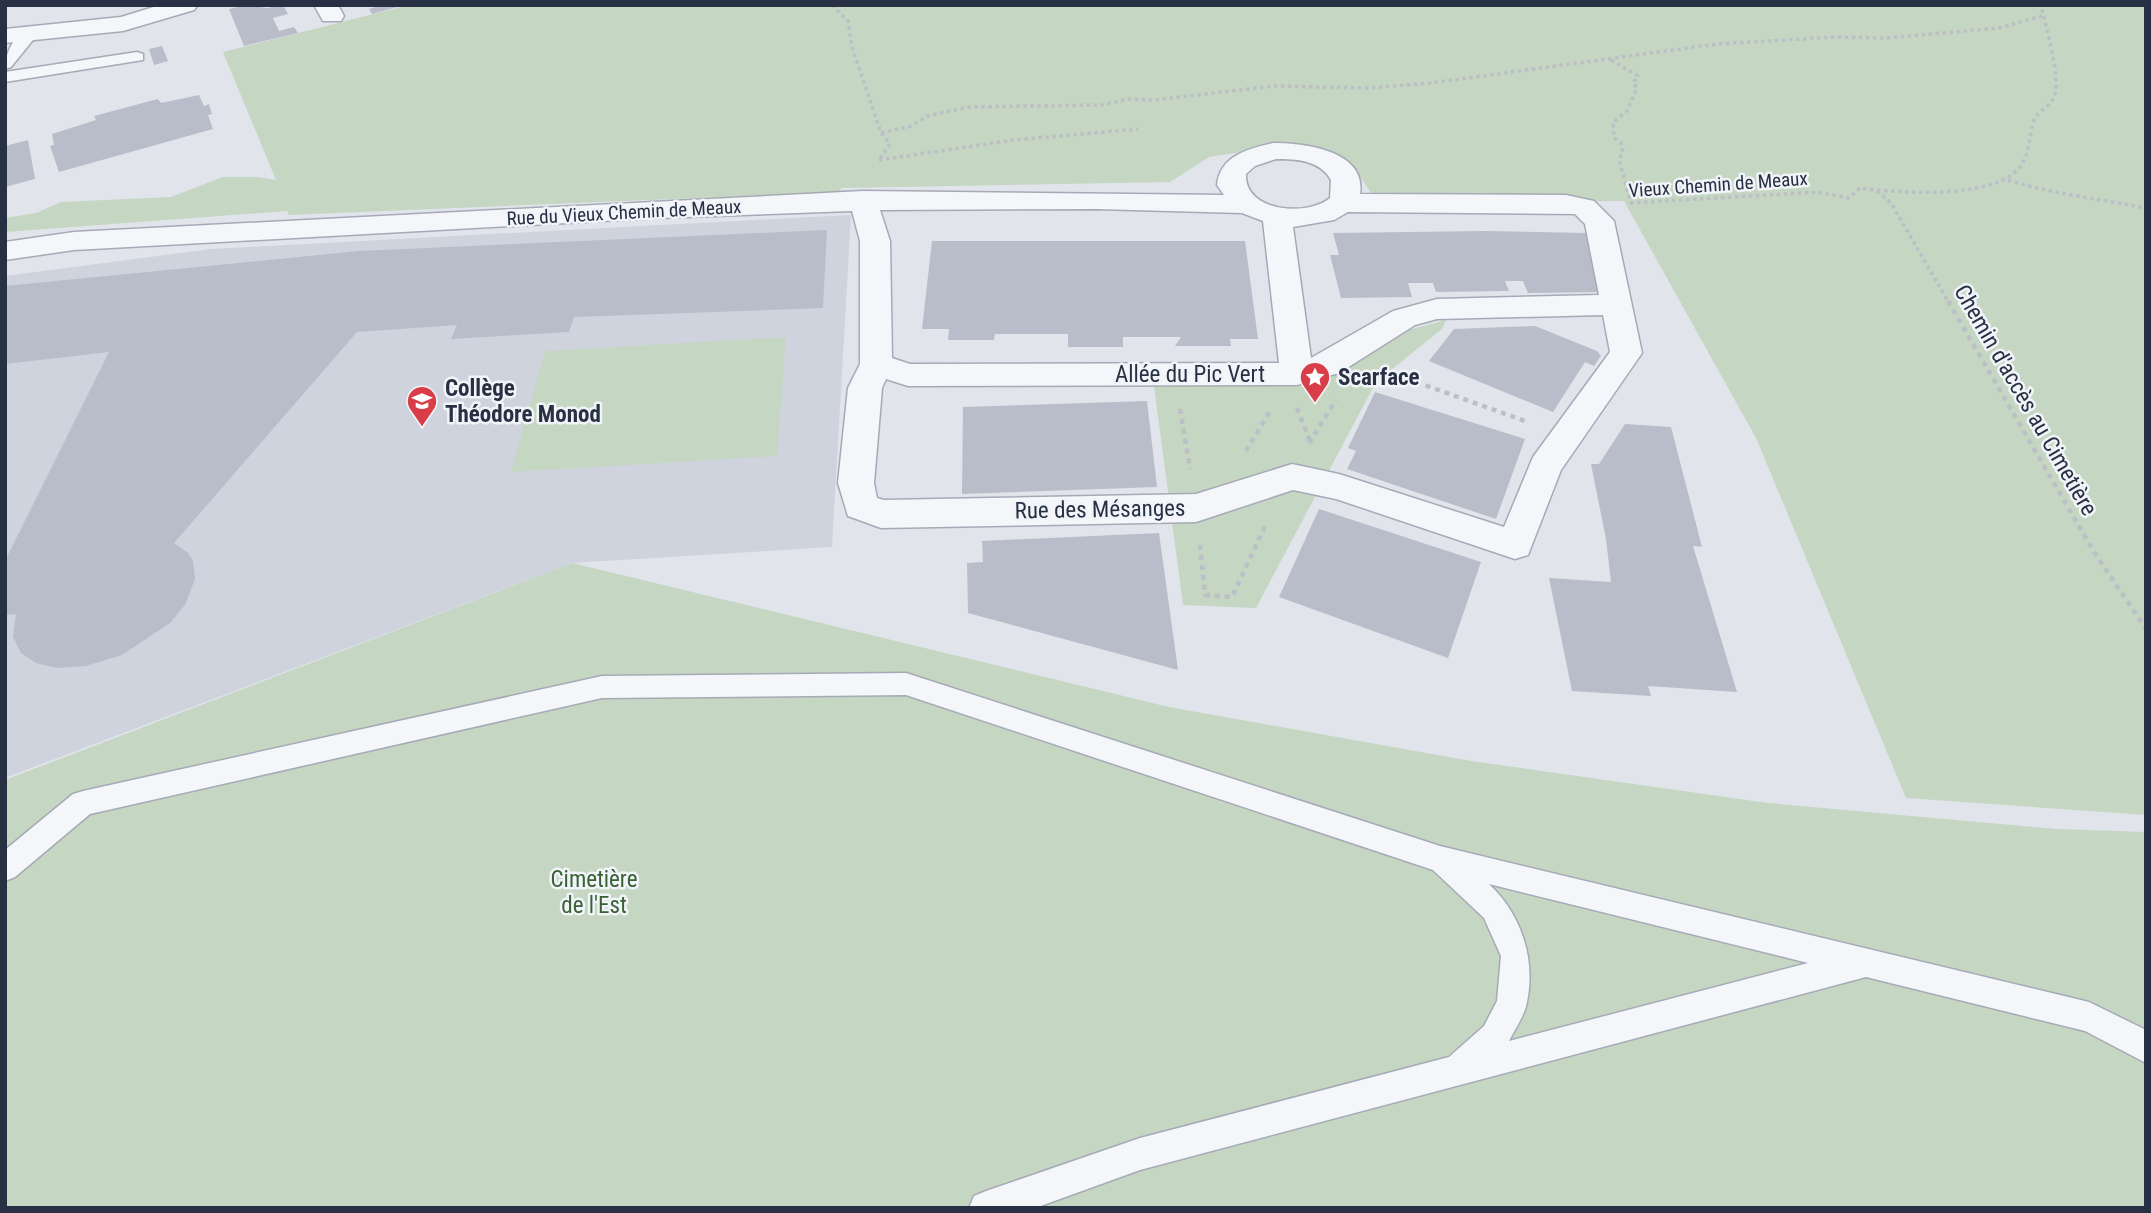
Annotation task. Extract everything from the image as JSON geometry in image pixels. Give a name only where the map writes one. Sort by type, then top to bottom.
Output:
[{"type":"street","points":[[17,35],[123,24],[187,5]]},
{"type":"street","points":[[1292,151],[1327,160],[1339,170],[1347,180],[1348,192],[1343,202],[1332,211],[1316,217],[1277,218],[1243,204],[1234,193],[1230,181],[1233,171],[1242,161],[1256,155],[1292,151]]},
{"type":"street","name":"Rue du Vieux Chemin de Meaux","points":[[5,251],[74,241],[863,200],[1155,200],[1243,204]]},
{"type":"street","name":"Rue des Mésanges","points":[[863,200],[874,241],[876,364],[865,388],[856,483],[861,506],[881,514],[1196,508],[1292,477],[1339,487],[1515,545],[1545,466],[1626,353],[1601,228],[1589,210]]},
{"type":"street","points":[[1343,202],[1566,204],[1589,210]]},
{"type":"street","points":[[1277,218],[1296,387]]},
{"type":"street","name":"Allée du Pic Vert","points":[[876,364],[908,375],[1296,387],[1404,318],[1437,309],[1616,305]]},
{"type":"lane","points":[[5,64],[17,35]]},
{"type":"lane","points":[[5,77],[137,57]]},
{"type":"lane","points":[[5,868],[83,803],[602,687],[906,684],[1440,859],[2089,1017],[2146,1047]]},
{"type":"lane","points":[[1440,859],[1494,908],[1516,956],[1512,1003],[1495,1037],[1457,1071]]},
{"type":"lane","points":[[986,1208],[1140,1154],[1867,962]]},
{"type":"path","points":[[832,5],[834,10],[848,21],[852,47],[881,133],[911,126],[927,117],[969,107],[1101,105],[1129,99],[1154,100],[1275,86],[1367,88],[1717,44],[1887,37],[1999,28],[2042,16]]},
{"type":"path","points":[[2008,180],[2017,172],[2032,140],[2033,120],[2054,98],[2056,78],[2041,5]]},
{"type":"path","points":[[1608,59],[1638,76],[1633,83],[1637,88],[1627,111],[1613,123],[1614,138],[1621,143],[1623,152],[1619,159],[1632,203]]},
{"type":"path","points":[[879,160],[1041,138],[1138,129]]},
{"type":"path","points":[[2008,180],[2043,191],[2065,192],[2146,208]]},
{"type":"path","name":"Vieux Chemin de Meaux","points":[[1589,210],[1632,203],[1818,192],[1849,198],[1860,188],[1914,193],[1924,190],[1984,190],[1997,187],[2008,180]]},
{"type":"path","name":"Chemin d'accès au Cimetière","points":[[1877,191],[1891,203],[2094,551],[2146,629]]},
{"type":"path","points":[[1377,368],[1534,424]]},
{"type":"path","points":[[1296,387],[1310,441]]},
{"type":"path","points":[[1306,450],[1338,397]]},
{"type":"path","points":[[1241,459],[1276,401]]},
{"type":"path","points":[[1180,407],[1192,481]]},
{"type":"path","points":[[1198,535],[1205,595],[1232,597],[1269,517]]},
{"type":"shaded area","name":"Collège Théodore Monod","points":[[851,215],[832,547],[572,563],[5,778],[5,276],[211,249]]},
{"type":"green space","points":[[409,5],[2146,5],[2146,815],[1906,798],[1756,438],[1624,201],[1377,202],[1358,173],[1273,147],[1209,157],[1170,182],[841,188],[840,192],[289,215],[287,211],[5,232],[5,218],[36,213],[61,202],[171,197],[223,177],[276,180],[223,52]]},
{"type":"green space","points":[[1446,320],[1442,329],[1376,382],[1256,608],[1183,605],[1154,386],[1305,386],[1332,377],[1412,329]]},
{"type":"green space","points":[[786,337],[777,456],[511,472],[545,351]]},
{"type":"green space","name":"Cimetière de l'Est","points":[[572,563],[1169,707],[1471,761],[1768,803],[2057,829],[2146,832],[2146,1208],[5,1208],[5,780]]},
{"type":"building","points":[[246,5],[267,8],[283,5],[288,14],[273,18],[279,31],[294,27],[298,33],[244,46],[229,9]]},
{"type":"building","points":[[382,5],[401,6],[372,14],[369,9]]},
{"type":"building","points":[[162,46],[168,61],[154,65],[149,49]]},
{"type":"building","points":[[199,95],[204,106],[209,104],[212,114],[208,115],[213,129],[59,172],[50,146],[54,145],[52,134],[96,120],[94,116],[158,99],[161,103]]},
{"type":"building","points":[[28,140],[35,179],[5,187],[5,146]]},
{"type":"building","points":[[827,230],[823,308],[574,317],[569,332],[451,339],[457,325],[357,332],[174,543],[188,553],[193,561],[195,579],[185,605],[170,623],[122,655],[86,666],[57,668],[36,663],[21,653],[13,637],[16,614],[5,615],[5,561],[109,352],[5,364],[5,286],[359,251]]},
{"type":"building","points":[[1333,233],[1588,233],[1600,292],[1528,293],[1523,281],[1505,281],[1509,291],[1436,292],[1433,283],[1408,283],[1412,297],[1341,298],[1330,255],[1339,255]]},
{"type":"building","points":[[932,241],[1245,241],[1258,339],[1230,339],[1231,346],[1175,346],[1181,337],[1123,337],[1123,347],[1068,347],[1068,334],[995,334],[994,340],[948,340],[949,329],[922,329]]},
{"type":"building","points":[[1535,326],[1597,351],[1601,356],[1594,366],[1585,362],[1553,412],[1429,361],[1454,329]]},
{"type":"building","points":[[1375,392],[1525,439],[1496,519],[1347,469],[1356,451],[1348,448]]},
{"type":"building","points":[[1147,401],[1157,487],[962,494],[963,407]]},
{"type":"building","points":[[1625,424],[1671,427],[1702,547],[1693,546],[1737,692],[1648,686],[1651,696],[1572,691],[1549,578],[1611,582],[1606,539],[1591,464],[1599,464]]},
{"type":"building","points":[[1319,509],[1481,562],[1448,658],[1279,597]]},
{"type":"building","points":[[1159,533],[1178,670],[968,613],[967,563],[983,562],[982,541]]},
{"type":"place","name":"Scarface","points":[[1315,404]]},
{"type":"place","name":"Collège Théodore Monod","points":[[422,428]]}]
